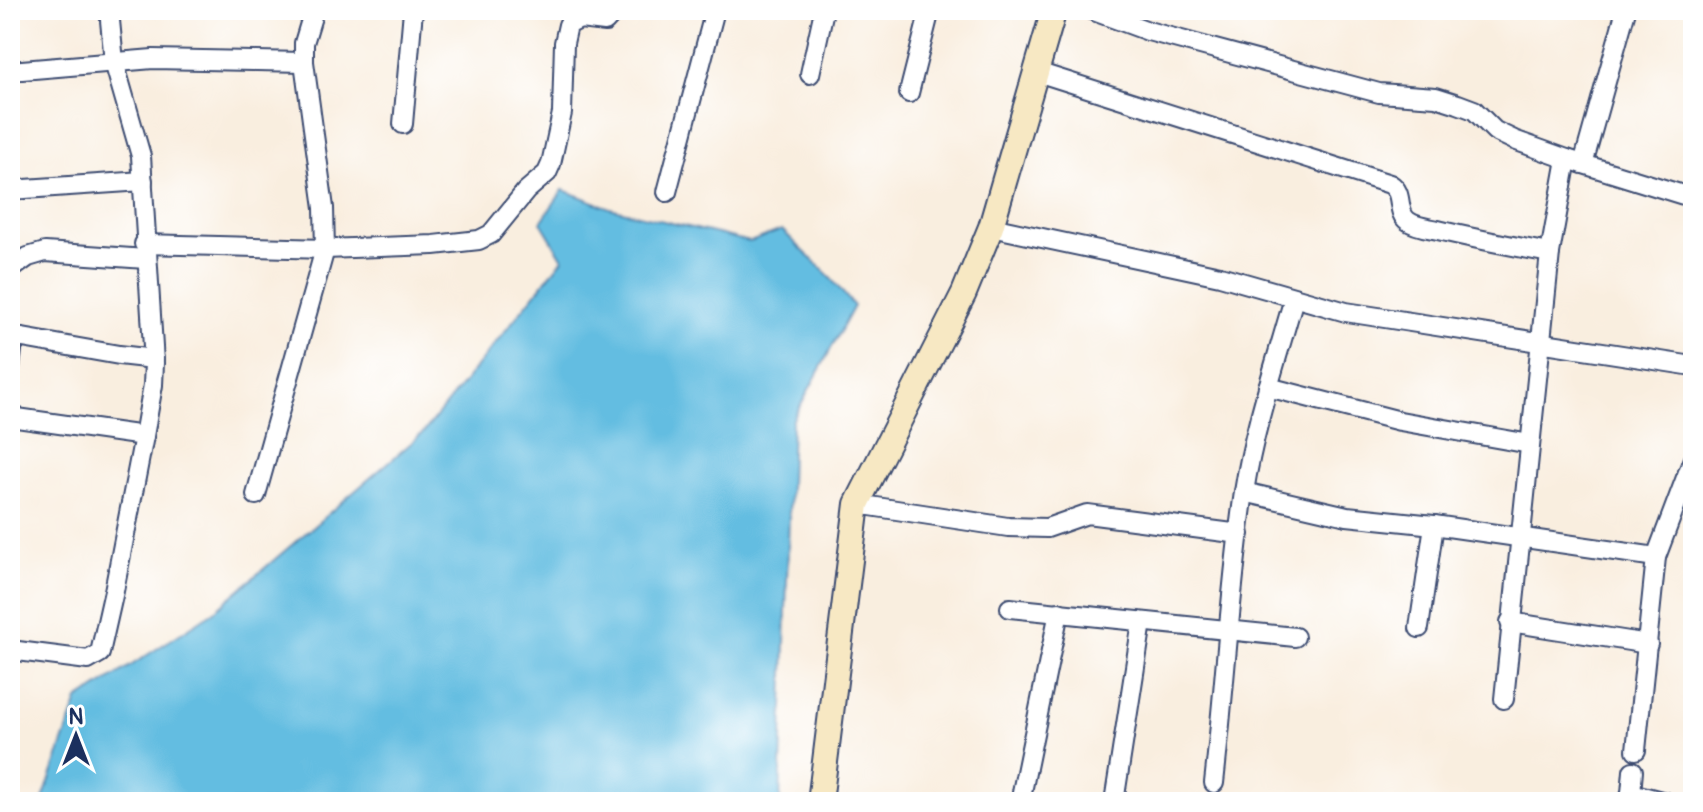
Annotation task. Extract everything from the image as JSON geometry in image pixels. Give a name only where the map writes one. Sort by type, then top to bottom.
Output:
[{"type":"main road","points":[[820,802],[857,504],[964,293],[991,227],[1054,10]]},
{"type":"street","points":[[10,650],[88,660],[100,653],[153,385],[141,156],[114,62],[109,10]]},
{"type":"street","points":[[256,495],[325,249],[324,208],[304,62],[304,43],[314,10]]},
{"type":"street","points":[[403,124],[413,10]]},
{"type":"street","points":[[10,270],[28,257],[45,252],[325,249],[479,240],[491,234],[518,200],[547,173],[551,164],[562,113],[565,31],[573,21],[580,19],[605,22],[616,10]]},
{"type":"street","points":[[667,192],[715,10]]},
{"type":"street","points":[[810,74],[824,10]]},
{"type":"street","points":[[909,93],[930,10]]},
{"type":"street","points":[[1091,10],[1148,31],[1379,93],[1436,97],[1474,110],[1495,131],[1575,162],[1693,198]]},
{"type":"street","points":[[1504,699],[1550,253],[1575,162],[1626,10]]},
{"type":"street","points":[[10,71],[153,59],[304,62]]},
{"type":"street","points":[[1037,72],[1390,184],[1399,193],[1402,214],[1406,220],[1417,225],[1550,253]]},
{"type":"street","points":[[10,190],[143,181]]},
{"type":"street","points":[[991,227],[1220,276],[1346,312],[1693,366]]},
{"type":"street","points":[[1214,783],[1244,492],[1268,387],[1294,298]]},
{"type":"street","points":[[10,368],[13,341],[17,337],[154,359]]},
{"type":"street","points":[[1268,387],[1400,421],[1530,444]]},
{"type":"street","points":[[10,417],[144,436]]},
{"type":"street","points":[[1636,750],[1656,557],[1693,459]]},
{"type":"street","points":[[1244,492],[1347,516],[1434,525],[1656,557]]},
{"type":"street","points":[[857,504],[1008,527],[1047,528],[1087,514],[1240,534]]},
{"type":"street","points":[[1419,628],[1434,525]]},
{"type":"street","points":[[1010,608],[1295,637]]},
{"type":"street","points":[[1022,792],[1059,612]]},
{"type":"street","points":[[1114,802],[1142,622]]},
{"type":"street","points":[[1510,622],[1648,644]]},
{"type":"street","points":[[1633,771],[1630,798],[1665,802]]},
{"type":"water","points":[[563,190],[610,208],[750,242],[782,230],[828,275],[854,306],[792,421],[780,802],[42,802],[78,700],[212,613],[424,432],[563,259],[541,222]]}]
